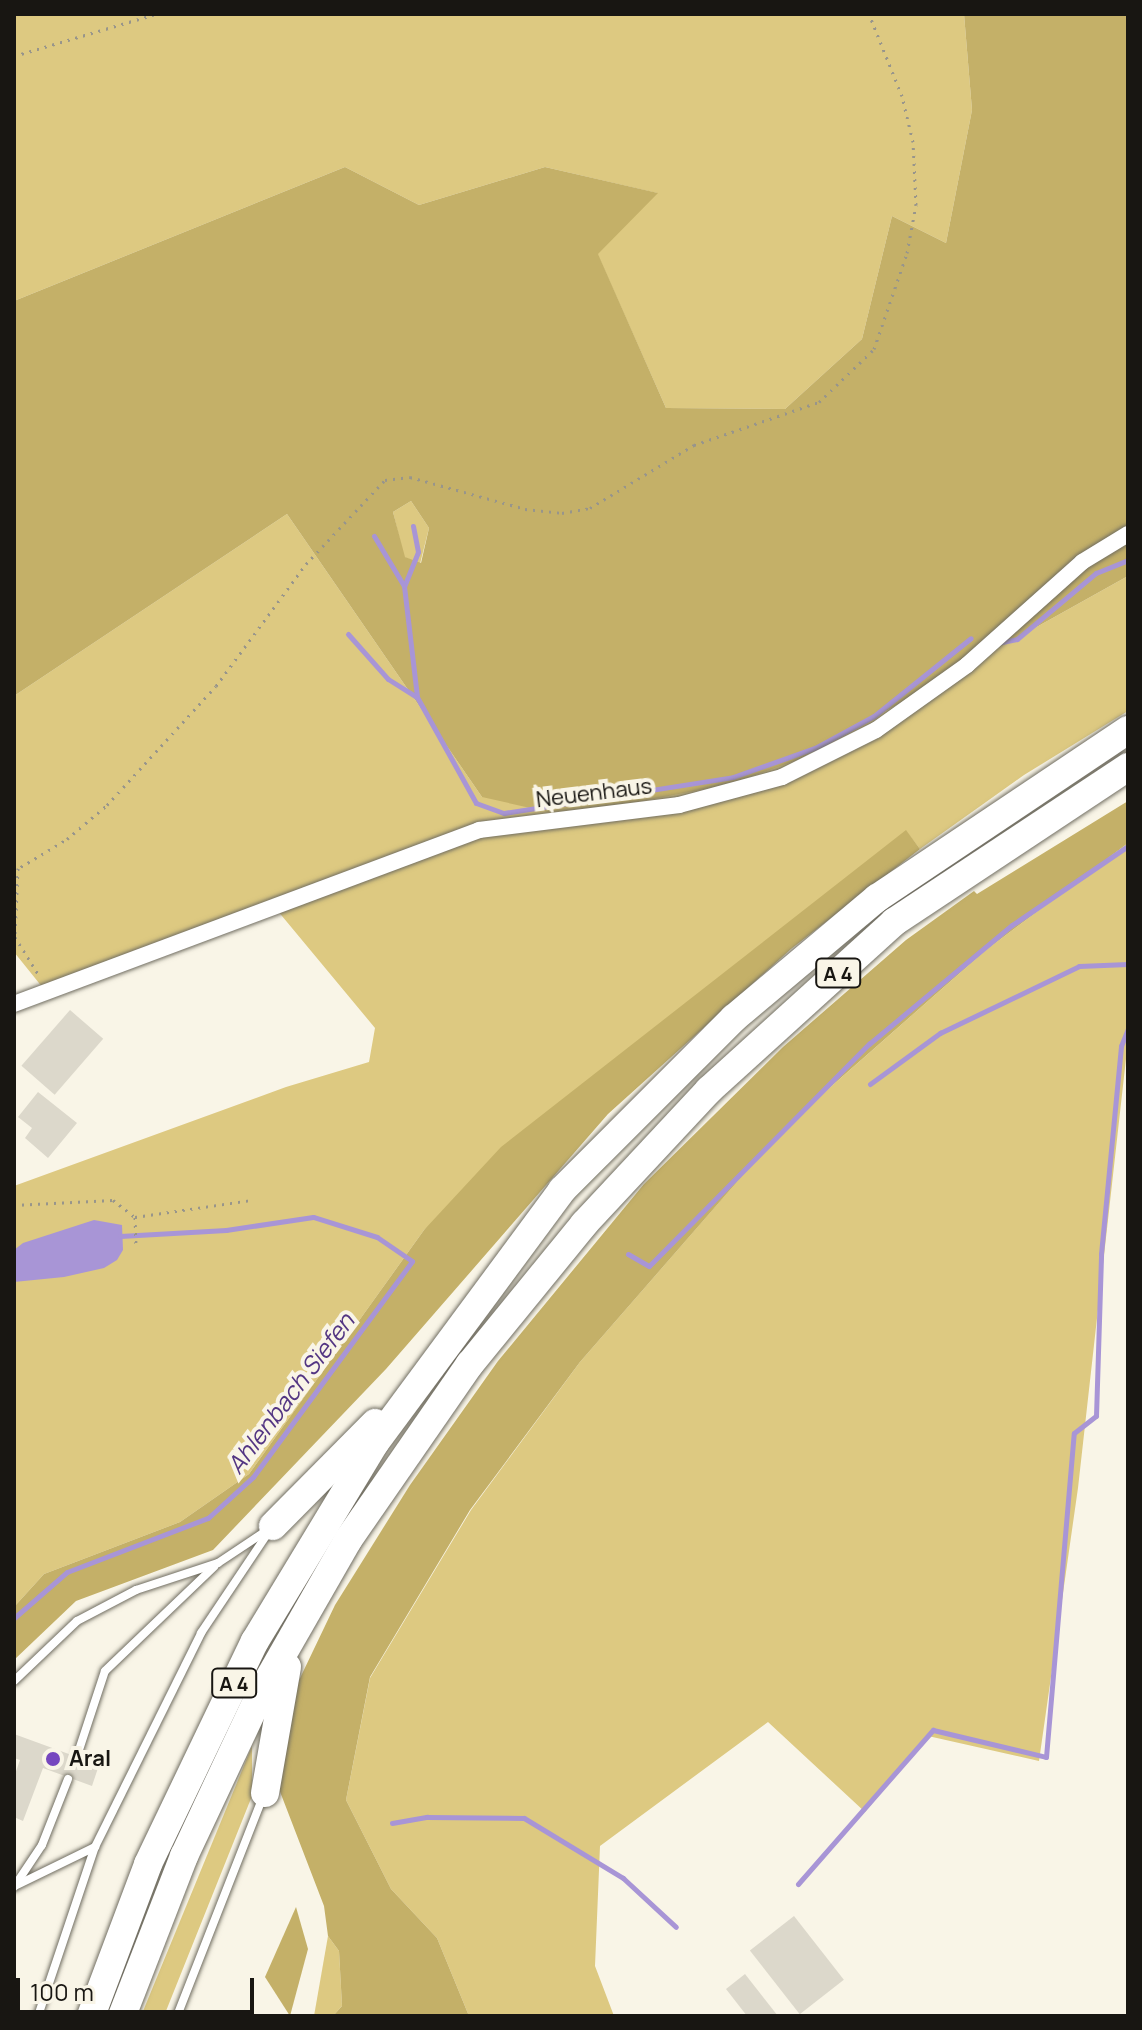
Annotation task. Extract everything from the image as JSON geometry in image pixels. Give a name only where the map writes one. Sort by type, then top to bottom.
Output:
[{"type":"highway","name":"A 4","points":[[91,2016],[148,1864],[248,1655],[317,1535],[424,1375],[562,1190],[734,1018],[877,898],[1128,730]]},
{"type":"highway","name":"A 4","points":[[122,2016],[153,1928],[217,1780],[297,1627],[348,1540],[444,1397],[584,1224],[709,1090],[894,922],[1128,767]]},
{"type":"highway","points":[[273,1526],[424,1375]]},
{"type":"highway","points":[[265,1793],[273,1725],[297,1627]]},
{"type":"street","name":"Neuenhaus","points":[[14,1004],[479,830],[679,805],[782,777],[876,730],[967,665],[1082,562],[1128,534]]},
{"type":"lane","points":[[77,1756],[105,1671],[218,1563],[273,1526]]},
{"type":"lane","points":[[38,2016],[95,1847],[201,1633],[273,1526]]},
{"type":"lane","points":[[14,1681],[52,1642],[104,1605],[218,1563]]},
{"type":"lane","points":[[14,1887],[42,1845],[68,1779]]},
{"type":"lane","points":[[177,2016],[265,1793]]},
{"type":"lane","points":[[14,1887],[95,1847]]},
{"type":"path","points":[[14,56],[156,14]]},
{"type":"path","points":[[52,991],[20,952],[15,937],[16,870],[67,839],[107,805],[216,686],[306,564],[385,480],[410,477],[525,509],[562,513],[590,508],[694,445],[819,402],[874,349],[907,253],[916,205],[913,142],[906,111],[869,14]]},
{"type":"path","points":[[14,1205],[113,1200],[135,1217],[138,1225],[136,1246]]},
{"type":"path","points":[[135,1217],[251,1200]]},
{"type":"shaded area","points":[[14,14],[964,14],[972,110],[946,243],[892,216],[862,339],[785,409],[666,408],[597,253],[657,193],[545,167],[419,205],[345,167],[14,301]]},
{"type":"shaded area","points":[[964,14],[1128,14],[1128,576],[800,759],[730,784],[612,807],[548,812],[482,797],[287,514],[14,696],[14,301],[345,167],[419,205],[545,167],[658,193],[598,254],[666,408],[785,409],[862,339],[892,216],[946,243],[972,110]],"holes":[[[411,501],[429,528],[421,563],[405,557],[393,512]]]},
{"type":"shaded area","points":[[411,501],[429,528],[420,564],[404,557],[393,512]]},
{"type":"shaded area","points":[[287,514],[482,797],[800,759],[1128,576],[1128,711],[1024,775],[920,849],[906,831],[424,1230],[249,1474],[180,1522],[44,1574],[14,1607],[14,1186],[286,1087],[369,1062],[375,1028],[277,910],[47,993],[14,952],[14,696]]},
{"type":"shaded area","points":[[1128,801],[1128,843],[986,950],[784,1128],[580,1362],[470,1510],[370,1677],[346,1800],[391,1889],[437,1938],[469,2016],[333,2016],[342,2006],[339,1951],[328,1936],[324,1906],[279,1789],[291,1697],[335,1605],[410,1485],[498,1361],[644,1184],[783,1047],[906,940],[974,891],[977,894]]},
{"type":"shaded area","points":[[906,830],[920,849],[791,949],[608,1114],[386,1369],[213,1550],[76,1601],[14,1660],[14,1607],[44,1574],[180,1522],[249,1474],[424,1230],[501,1147]]},
{"type":"shaded area","points":[[1128,843],[1128,1041],[1078,1488],[1039,1761],[928,1736],[865,1812],[768,1722],[600,1846],[595,1966],[614,2016],[469,2016],[437,1938],[391,1889],[346,1800],[370,1678],[471,1510],[580,1362],[783,1129],[986,950]]},
{"type":"shaded area","points":[[94,1220],[122,1225],[123,1250],[117,1260],[104,1268],[64,1277],[14,1282],[14,1250],[23,1243]]},
{"type":"shaded area","points":[[252,1746],[252,1796],[164,2016],[141,2016]]},
{"type":"shaded area","points":[[296,1907],[308,1949],[290,2016],[265,1977]]},
{"type":"shaded area","points":[[328,1936],[339,1951],[342,2006],[333,2016],[314,2016]]},
{"type":"building","points":[[70,1010],[103,1039],[55,1095],[21,1066]]},
{"type":"building","points":[[38,1092],[77,1123],[48,1158],[25,1138],[32,1128],[18,1117]]},
{"type":"building","points":[[14,1734],[99,1765],[92,1786],[43,1768],[23,1821],[14,1817],[14,1777],[20,1760],[14,1758]]},
{"type":"building","points":[[794,1916],[844,1980],[800,2014],[750,1950]]},
{"type":"building","points":[[745,1974],[778,2016],[747,2016],[726,1989]]},
{"type":"waterway","points":[[413,526],[418,552],[404,586],[417,697],[476,803],[504,813],[733,777],[815,748],[874,716],[971,638]]},
{"type":"waterway","points":[[374,536],[404,586]]},
{"type":"waterway","points":[[1002,642],[1017,639],[1096,573],[1128,560]]},
{"type":"waterway","points":[[348,634],[388,679],[417,697]]},
{"type":"waterway","points":[[628,1254],[649,1266],[869,1044],[1012,925],[1128,846]]},
{"type":"waterway","points":[[870,1084],[940,1033],[1079,966],[1128,964]]},
{"type":"waterway","points":[[798,1884],[933,1730],[1046,1757],[1074,1433],[1096,1416],[1101,1254],[1121,1046],[1128,1029]]},
{"type":"waterway","name":"Ahlenbach Siefen","points":[[14,1618],[67,1572],[208,1518],[253,1477],[412,1261],[377,1237],[313,1217],[226,1230],[120,1236]]},
{"type":"waterway","points":[[392,1823],[427,1817],[524,1818],[623,1878],[676,1927]]},
{"type":"place","name":"Aral","points":[[53,1759]]}]
